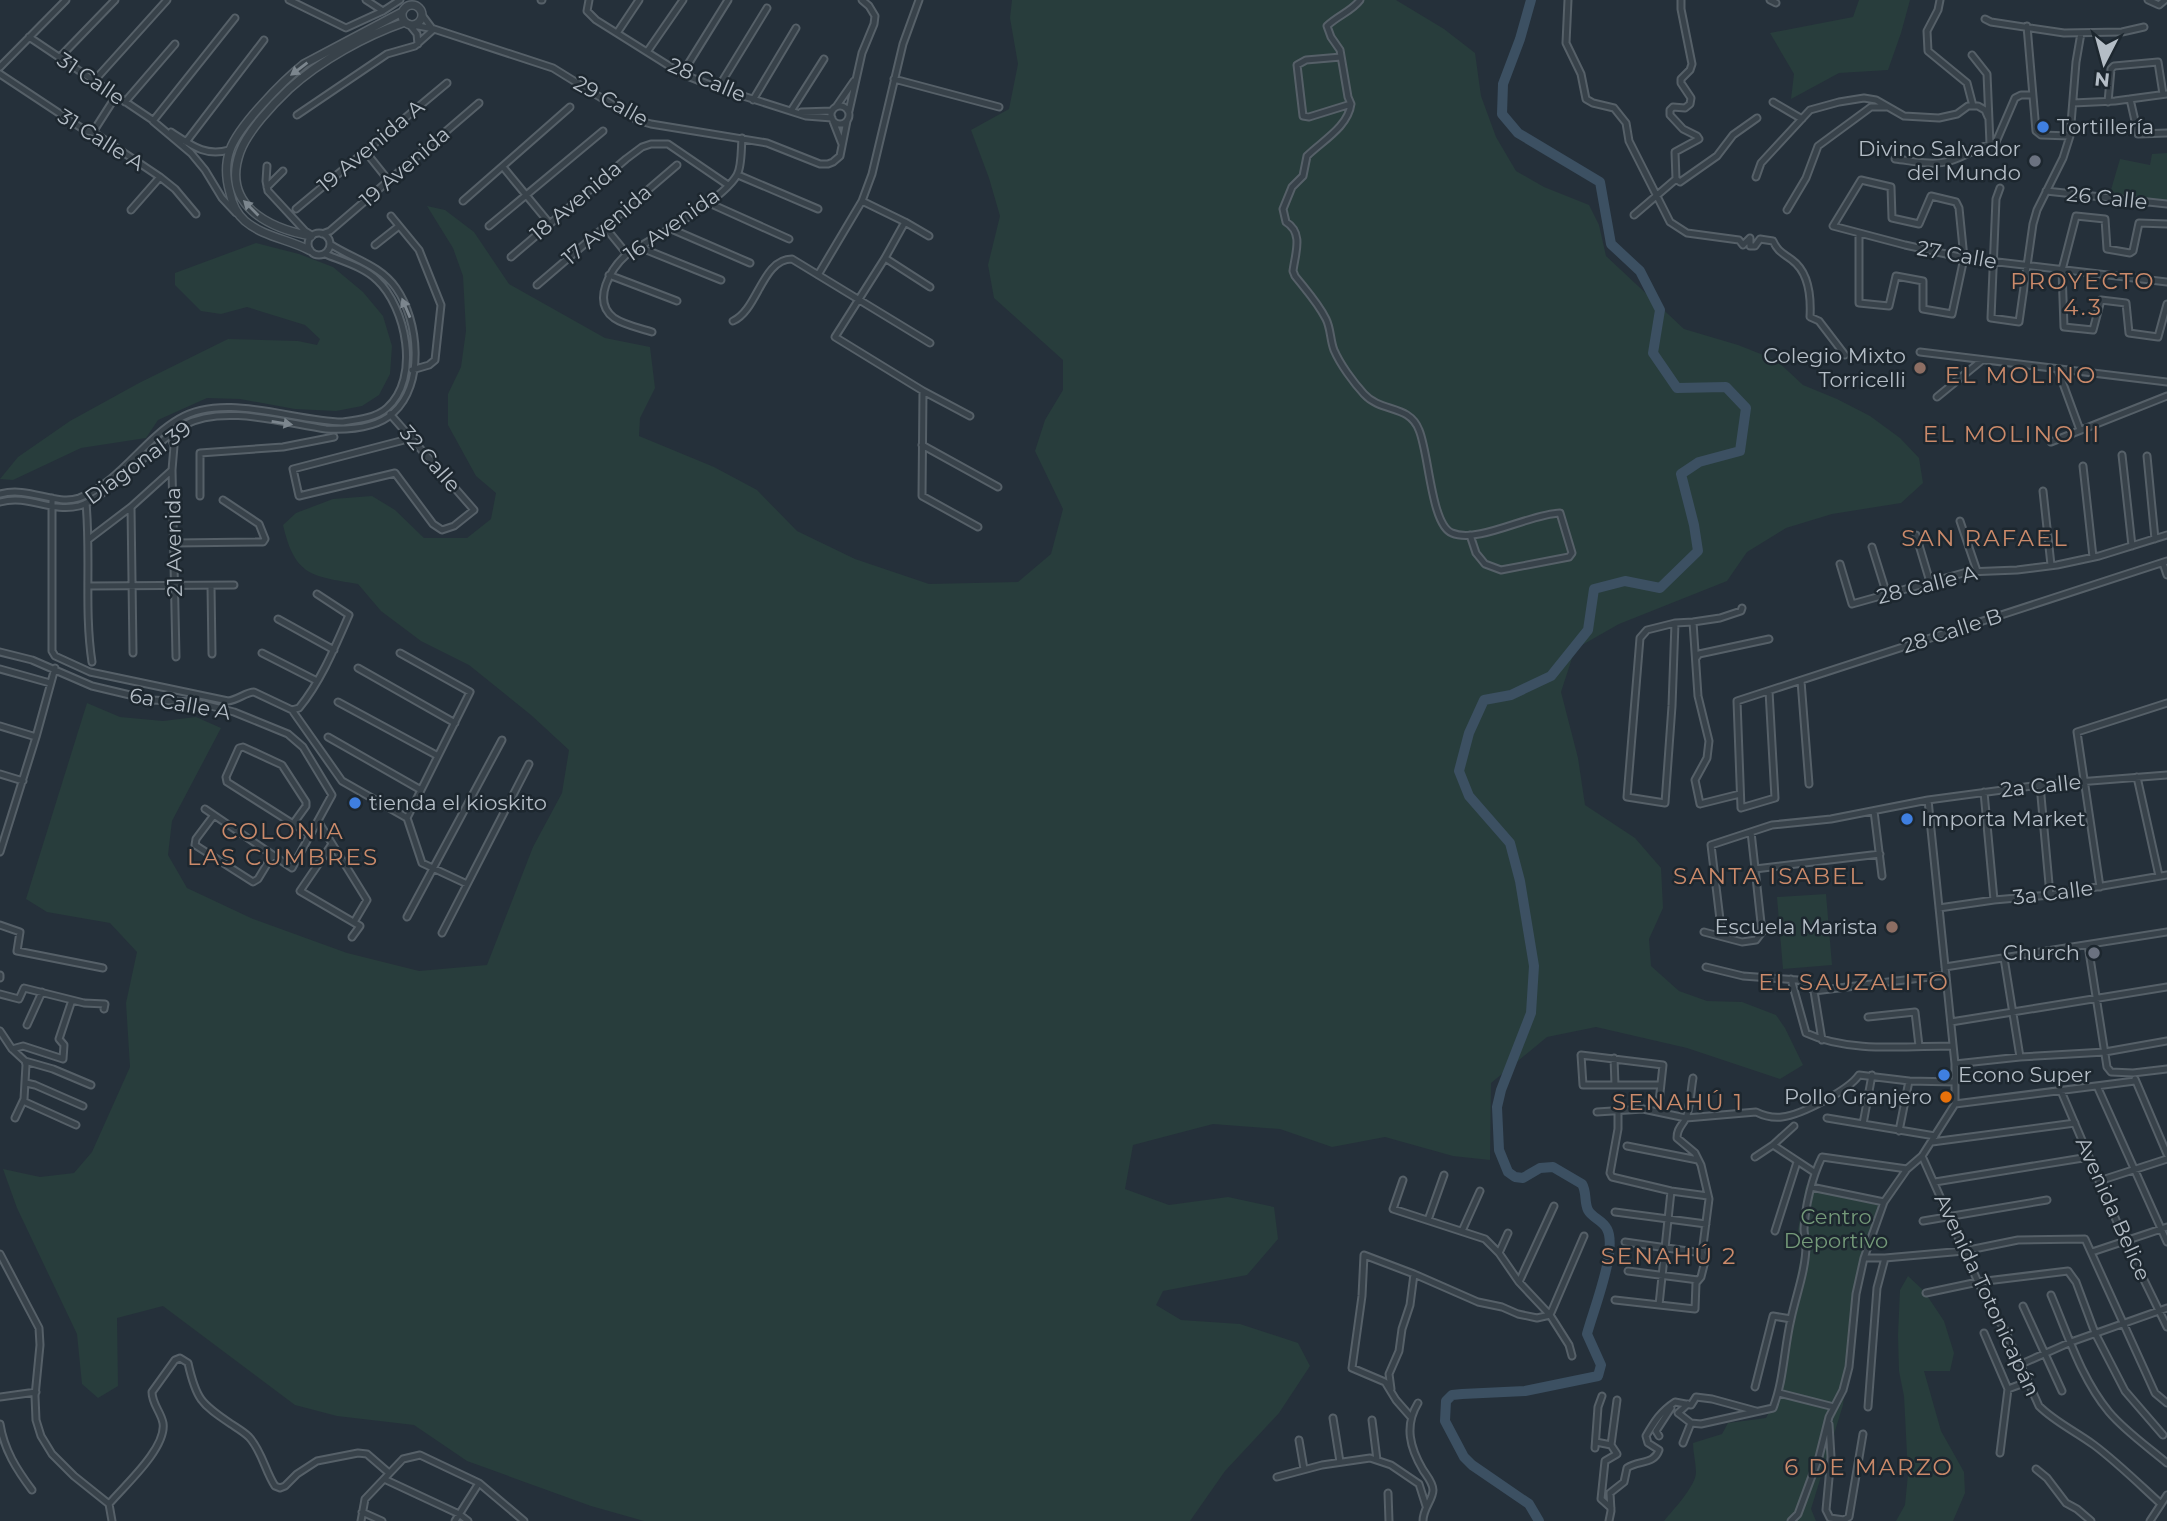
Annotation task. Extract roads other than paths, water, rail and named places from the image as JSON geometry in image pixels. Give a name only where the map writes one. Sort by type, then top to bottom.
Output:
[{"type":"street","points":[[0,67],[66,0]]},
{"type":"street","points":[[59,58],[116,0]]},
{"type":"street","points":[[94,81],[167,0]]},
{"type":"street","points":[[289,0],[341,26],[352,26],[400,0]]},
{"type":"street","points":[[366,0],[383,11]]},
{"type":"street","points":[[391,415],[399,406],[414,370],[415,339],[412,323],[407,307],[396,288],[382,272],[329,241],[322,234],[312,236],[271,225],[252,212],[241,198],[236,184],[236,165],[240,150],[273,106],[309,73],[348,48],[420,20],[422,0]]},
{"type":"street","name":"28 Calle","points":[[589,0],[587,11],[596,20],[682,74],[753,100],[832,120]]},
{"type":"street","points":[[617,33],[639,0]]},
{"type":"street","points":[[647,52],[683,0]]},
{"type":"street","points":[[682,74],[728,0]]},
{"type":"street","points":[[843,146],[862,53],[874,24],[875,16],[862,0]]},
{"type":"street","points":[[818,275],[862,201],[872,174],[894,79],[919,0]]},
{"type":"street","points":[[1360,0],[1336,16],[1327,26],[1340,50],[1351,104],[1349,114],[1332,135],[1307,156],[1303,176],[1292,187],[1283,209],[1286,222],[1292,225],[1298,237],[1294,274],[1324,315],[1334,349],[1361,391],[1376,404],[1405,412],[1415,421],[1424,447],[1439,521],[1444,528],[1449,533],[1461,536],[1470,535],[1480,534],[1523,520],[1560,513],[1572,554],[1569,557],[1501,570],[1485,564],[1476,553],[1470,535]]},
{"type":"street","points":[[1568,0],[1566,43],[1581,75],[1587,99],[1614,108],[1626,123],[1629,141],[1670,222],[1687,233],[1739,240],[1743,245],[1751,238],[1750,246],[1755,246],[1760,239],[1773,241],[1777,250],[1794,261],[1807,280],[1812,304],[1810,317],[1819,321],[1845,355]]},
{"type":"street","points":[[1676,180],[1675,152],[1699,139],[1683,129],[1670,115],[1673,107],[1685,108],[1690,104],[1691,98],[1681,83],[1681,79],[1692,67],[1681,0]]},
{"type":"street","points":[[1940,0],[1927,31],[1928,51],[1967,83],[1973,106]]},
{"type":"street","points":[[2148,0],[2162,2]]},
{"type":"street","points":[[297,116],[387,54],[418,44],[433,29],[415,5],[410,3],[402,12],[304,64],[279,86],[236,137],[229,150],[227,180],[232,203],[242,218],[269,235],[299,244],[315,255],[325,254],[363,270],[376,278],[389,293],[403,325],[405,369],[399,391],[386,409]]},
{"type":"street","points":[[718,88],[767,8]]},
{"type":"street","points":[[402,12],[417,34],[418,44]]},
{"type":"street","points":[[153,121],[234,18]]},
{"type":"street","points":[[1985,19],[2064,33],[2122,32],[2144,27]]},
{"type":"street","name":"29 Calle","points":[[409,24],[433,29],[553,68],[636,120],[767,143],[820,163],[833,162],[840,156],[843,146]]},
{"type":"street","points":[[2027,26],[2036,129],[2038,134],[2070,135]]},
{"type":"street","points":[[753,100],[796,28]]},
{"type":"street","points":[[2000,188],[1996,199],[1991,318],[2019,322],[2033,224],[2063,159],[2070,135],[2081,33]]},
{"type":"street","name":"31 Calle","points":[[29,37],[199,151],[217,153],[229,150]]},
{"type":"street","points":[[186,142],[264,40]]},
{"type":"street","points":[[125,102],[175,44]]},
{"type":"street","points":[[1972,55],[1987,74],[1990,144]]},
{"type":"street","points":[[1341,57],[1306,60],[1297,65],[1303,116],[1308,117],[1351,104]]},
{"type":"street","points":[[791,111],[824,59]]},
{"type":"street","points":[[2073,103],[2108,102],[2165,94],[2158,62],[2114,66],[2111,69],[2108,102]]},
{"type":"street","name":"31 Calle A","points":[[0,74],[160,177],[175,189],[196,214]]},
{"type":"street","points":[[843,146],[832,120],[834,109],[856,78]]},
{"type":"street","points":[[894,79],[999,107]]},
{"type":"street","name":"19 Avenida A","points":[[296,209],[447,83]]},
{"type":"street","points":[[1895,159],[1933,164],[1948,162],[1990,144],[1999,139],[2015,98],[2021,94],[2031,95]]},
{"type":"street","points":[[93,132],[116,96]]},
{"type":"street","points":[[1756,177],[1762,163],[1810,110],[1839,102],[1864,98],[1876,100],[1903,116],[1939,118],[1957,114],[1973,106],[1983,108],[1988,117]]},
{"type":"street","points":[[2130,99],[2138,134],[2167,133]]},
{"type":"street","points":[[1773,102],[1802,118]]},
{"type":"street","name":"19 Avenida","points":[[322,234],[330,232],[479,103]]},
{"type":"street","points":[[834,109],[843,106],[849,111]]},
{"type":"street","points":[[463,201],[570,107]]},
{"type":"street","points":[[1787,210],[1807,178],[1818,146],[1871,107],[1889,107]]},
{"type":"street","name":"28 Calle","points":[[798,112],[834,109]]},
{"type":"street","points":[[1634,215],[1676,180],[1680,181],[1717,156],[1733,135],[1757,118]]},
{"type":"street","points":[[832,120],[839,124],[847,121]]},
{"type":"street","name":"31 Calle","points":[[153,121],[191,153],[222,198],[242,218]]},
{"type":"street","points":[[489,226],[603,131]]},
{"type":"street","name":"16 Avenida","points":[[652,332],[616,320],[609,313],[604,294],[610,275],[627,254],[709,203],[738,175],[742,138]]},
{"type":"street","name":"18 Avenida","points":[[511,257],[642,147],[651,144],[668,144],[728,185]]},
{"type":"street","points":[[365,151],[389,181]]},
{"type":"street","name":"17 Avenida","points":[[537,285],[677,165]]},
{"type":"street","points":[[267,166],[268,191],[304,231],[312,236]]},
{"type":"street","points":[[503,167],[550,224]]},
{"type":"street","points":[[267,187],[283,172]]},
{"type":"street","points":[[738,175],[818,209]]},
{"type":"street","points":[[131,210],[160,177]]},
{"type":"street","name":"27 Calle","points":[[1964,258],[1959,208],[1956,202],[1931,196],[1919,224],[1892,218],[1891,187],[1861,180],[1833,226],[1964,258],[2167,282]]},
{"type":"street","name":"26 Calle","points":[[2046,191],[2167,204]]},
{"type":"street","points":[[862,201],[929,236]]},
{"type":"street","points":[[709,203],[789,239]]},
{"type":"street","points":[[391,216],[419,250],[442,306],[435,360],[414,370],[405,369]]},
{"type":"street","points":[[2167,224],[2139,223],[2133,251],[2130,253],[2110,251],[2106,248],[2105,219],[2076,216],[2063,270],[2064,327],[2093,330],[2101,300],[2126,303],[2129,333],[2158,337],[2167,304]]},
{"type":"street","points":[[905,222],[835,337],[923,391],[970,416]]},
{"type":"street","points":[[375,245],[399,226]]},
{"type":"street","points":[[606,227],[627,254]]},
{"type":"street","points":[[669,228],[750,263]]},
{"type":"street","points":[[325,254],[330,232]]},
{"type":"street","points":[[1860,233],[1858,303],[1889,306],[1896,276],[1923,281],[1923,309],[1952,314],[1964,258]]},
{"type":"street","points":[[309,250],[308,242],[312,236]]},
{"type":"street","points":[[639,247],[721,279]]},
{"type":"street","points":[[885,258],[930,288]]},
{"type":"street","points":[[733,321],[741,318],[768,275],[784,259],[792,259],[930,343]]},
{"type":"street","points":[[610,275],[677,301]]},
{"type":"street","points":[[1920,352],[2167,382]]},
{"type":"street","points":[[1937,397],[1981,361]]},
{"type":"street","points":[[2058,370],[2080,430]]},
{"type":"street","points":[[923,391],[922,496],[978,527]]},
{"type":"street","points":[[2051,442],[2167,396]]},
{"type":"street","name":"Diagonal 39","points":[[0,494],[20,491],[71,500],[86,495],[178,419],[212,408],[342,422],[357,420],[386,409]]},
{"type":"street","name":"32 Calle","points":[[386,409],[412,438],[474,510],[454,526],[442,530],[433,524],[395,473],[299,496],[293,469],[412,438]]},
{"type":"street","name":"Diagonal 39","points":[[0,502],[24,499],[66,508],[86,503],[112,485],[182,426],[213,415],[342,429],[359,428],[391,415]]},
{"type":"street","points":[[309,427],[309,442]]},
{"type":"street","points":[[166,429],[171,435]]},
{"type":"street","name":"21 Avenida","points":[[171,435],[174,446],[172,470],[176,657]]},
{"type":"street","points":[[200,496],[201,453],[283,447],[334,437]]},
{"type":"street","points":[[922,445],[998,487]]},
{"type":"street","points":[[2122,455],[2132,546]]},
{"type":"street","points":[[2147,456],[2155,539]]},
{"type":"street","points":[[2083,466],[2093,557]]},
{"type":"street","points":[[89,539],[131,507],[172,470]]},
{"type":"street","points":[[2043,491],[2051,565]]},
{"type":"street","points":[[52,498],[52,651],[55,656],[90,672],[228,701],[254,692],[292,710],[342,781],[407,818],[422,863],[467,884]]},
{"type":"street","points":[[175,543],[263,542],[265,539],[259,524],[223,500]]},
{"type":"street","points":[[86,503],[92,662]]},
{"type":"street","points":[[131,507],[133,653]]},
{"type":"street","points":[[1960,521],[1977,571]]},
{"type":"street","points":[[1916,535],[1930,582]]},
{"type":"street","name":"28 Calle A","points":[[1840,564],[1852,604],[1967,572],[2051,565],[2093,557],[2167,535]]},
{"type":"street","points":[[1872,547],[1887,595]]},
{"type":"street","points":[[2165,562],[2167,575]]},
{"type":"street","name":"28 Calle B","points":[[1740,794],[1737,701],[2165,562]]},
{"type":"street","points":[[89,586],[234,585]]},
{"type":"street","points":[[211,586],[212,654]]},
{"type":"street","points":[[292,710],[299,708],[317,681],[349,615],[317,594]]},
{"type":"street","points":[[1675,622],[1665,803],[1627,797],[1640,638],[1647,630],[1675,622],[1693,622],[1731,615],[1742,608]]},
{"type":"street","points":[[278,619],[334,650]]},
{"type":"street","points":[[1693,622],[1700,704],[1709,741],[1707,758],[1695,780],[1700,804],[1740,794],[1741,808],[1775,798],[1769,691]]},
{"type":"street","points":[[1695,661],[1699,654],[1769,639]]},
{"type":"street","name":"6a Calle A","points":[[0,652],[55,668],[92,686],[151,700],[195,702],[234,712],[288,734],[303,747],[332,795],[318,821]]},
{"type":"street","points":[[262,653],[317,681]]},
{"type":"street","points":[[400,653],[470,692],[407,818]]},
{"type":"street","points":[[0,852],[55,668]]},
{"type":"street","points":[[358,668],[455,723]]},
{"type":"street","points":[[0,669],[50,683]]},
{"type":"street","points":[[1801,681],[1809,784]]},
{"type":"street","points":[[338,702],[438,756]]},
{"type":"street","points":[[2100,887],[2077,732],[2167,703]]},
{"type":"street","points":[[0,726],[36,737]]},
{"type":"street","points":[[328,737],[421,790]]},
{"type":"street","points":[[407,918],[502,740]]},
{"type":"street","points":[[293,824],[307,804],[282,765],[243,747],[239,748],[226,777],[227,782],[293,824],[309,834]]},
{"type":"street","points":[[442,933],[529,764]]},
{"type":"street","points":[[0,774],[23,781]]},
{"type":"street","name":"2a Calle","points":[[1723,936],[1711,845],[1772,825],[1831,819],[1928,800],[2040,785],[2167,775]]},
{"type":"street","points":[[2137,777],[2159,876]]},
{"type":"street","points":[[2040,785],[2050,895]]},
{"type":"street","points":[[1984,792],[1994,900]]},
{"type":"street","points":[[1791,1521],[1798,1514],[1819,1457],[1829,1417],[1843,1391],[1849,1367],[1856,1294],[1864,1258],[1884,1202],[1907,1169],[1922,1156],[1955,1104],[1955,1064],[1928,800]]},
{"type":"street","points":[[205,810],[292,868],[318,821],[367,900],[354,922]]},
{"type":"street","points":[[1874,811],[1882,876]]},
{"type":"street","points":[[214,815],[196,839],[195,845],[253,881],[258,879],[272,856]]},
{"type":"street","points":[[0,821],[9,823]]},
{"type":"street","points":[[1704,932],[1742,942],[1756,940],[1762,932],[1751,832]]},
{"type":"street","points":[[332,844],[300,891],[360,926],[352,937]]},
{"type":"street","points":[[1755,869],[1880,854]]},
{"type":"street","name":"3a Calle","points":[[1939,908],[2050,895],[2167,875]]},
{"type":"street","points":[[0,925],[20,932],[18,951],[103,968]]},
{"type":"street","points":[[1945,967],[2167,932]]},
{"type":"street","points":[[2088,945],[2107,1068],[2111,1072],[2133,1073],[2167,1069]]},
{"type":"street","points":[[2004,958],[2020,1057]]},
{"type":"street","points":[[1706,967],[1744,976],[1798,980],[1808,985],[1815,992],[1822,1040]]},
{"type":"street","points":[[1815,992],[1946,975]]},
{"type":"street","points":[[1791,979],[1806,1032],[1822,1040],[1852,1046],[1953,1046]]},
{"type":"street","points":[[1951,1022],[2167,987]]},
{"type":"street","points":[[0,993],[19,999],[24,988],[72,1000],[105,1004],[104,1009]]},
{"type":"street","points":[[27,1025],[41,992]]},
{"type":"street","points":[[12,1049],[23,1046],[64,1059],[64,1045],[59,1039],[72,1000]]},
{"type":"street","points":[[1868,1017],[1916,1012],[1919,1046]]},
{"type":"street","points":[[0,1031],[12,1049],[25,1061],[91,1085]]},
{"type":"street","points":[[1955,1064],[2105,1052],[2167,1041]]},
{"type":"street","points":[[1658,1111],[1663,1065],[1581,1055],[1584,1085],[1660,1085]]},
{"type":"street","points":[[1614,1058],[1615,1085]]},
{"type":"street","points":[[15,1118],[23,1101],[25,1061]]},
{"type":"street","points":[[2099,1181],[2167,1156],[2133,1073]]},
{"type":"street","points":[[1597,1112],[1658,1111],[1686,1118],[1756,1112],[1766,1117],[1784,1117],[1811,1107],[1854,1082],[1859,1075],[1955,1082]]},
{"type":"street","points":[[1863,1124],[1872,1075]]},
{"type":"street","points":[[1615,1300],[1695,1309],[1698,1280],[1704,1261],[1702,1252],[1708,1196],[1699,1160],[1695,1153],[1677,1138],[1680,1125],[1686,1118],[1693,1078]]},
{"type":"street","points":[[1899,1131],[1909,1080]]},
{"type":"street","points":[[1955,1104],[2135,1081]]},
{"type":"street","points":[[26,1083],[83,1106]]},
{"type":"street","points":[[2097,1086],[2134,1170],[2164,1228],[2167,1242]]},
{"type":"street","name":"Avenida Belice","points":[[2061,1091],[2125,1241],[2167,1327]]},
{"type":"street","points":[[23,1101],[76,1125]]},
{"type":"street","points":[[1618,1111],[1618,1129],[1610,1173],[1612,1177],[1671,1191],[1708,1196]]},
{"type":"street","points":[[1827,1118],[1933,1139],[2074,1123]]},
{"type":"street","points":[[1755,1157],[1794,1126]]},
{"type":"street","points":[[1773,1145],[1814,1172]]},
{"type":"street","points":[[1627,1146],[1699,1160]]},
{"type":"street","name":"Avenida Totonicapán","points":[[1922,1156],[1978,1282],[1996,1318],[2003,1326],[2039,1406],[2049,1416],[2092,1443],[2161,1504]]},
{"type":"street","points":[[1759,1412],[1696,1397],[1678,1413],[1691,1423],[1708,1424],[1759,1412],[1773,1408],[1779,1393],[1791,1319],[1799,1290],[1806,1245],[1803,1232],[1811,1187],[1814,1172],[1822,1157],[1907,1169]]},
{"type":"street","points":[[1935,1182],[2089,1157]]},
{"type":"street","points":[[1775,1231],[1797,1162]]},
{"type":"street","points":[[1428,1220],[1444,1175]]},
{"type":"street","points":[[1403,1180],[1393,1209],[1485,1239],[1499,1253],[1519,1282],[1550,1315],[1569,1345],[1572,1356]]},
{"type":"street","points":[[1811,1187],[1884,1202]]},
{"type":"street","points":[[1462,1231],[1480,1191]]},
{"type":"street","points":[[1659,1305],[1671,1191]]},
{"type":"street","points":[[1923,1221],[2047,1200]]},
{"type":"street","points":[[1519,1282],[1555,1206]]},
{"type":"street","points":[[1615,1212],[1706,1224]]},
{"type":"street","points":[[2092,1252],[2164,1228]]},
{"type":"street","points":[[1499,1253],[1508,1233]]},
{"type":"street","points":[[1550,1315],[1584,1237]]},
{"type":"street","points":[[1864,1258],[1964,1251],[2018,1240],[2085,1239],[2155,1393],[2167,1403]]},
{"type":"street","points":[[1625,1242],[1702,1252]]},
{"type":"street","points":[[0,1254],[39,1328],[36,1420],[41,1436],[52,1454],[109,1504],[112,1521]]},
{"type":"street","points":[[1423,1521],[1432,1495],[1432,1485],[1413,1450],[1410,1416],[1382,1380],[1352,1368],[1363,1296],[1364,1255],[1478,1302],[1537,1318],[1550,1315]]},
{"type":"street","points":[[1868,1407],[1877,1288],[1885,1258]]},
{"type":"street","points":[[1628,1271],[1698,1280]]},
{"type":"street","points":[[1926,1293],[1978,1282],[2068,1271],[2076,1282],[2095,1333],[2126,1391],[2163,1435]]},
{"type":"street","points":[[1392,1394],[1390,1374],[1399,1351],[1414,1274]]},
{"type":"street","points":[[2051,1295],[2090,1384],[2112,1415],[2167,1463]]},
{"type":"street","points":[[2023,1306],[2062,1391]]},
{"type":"street","points":[[2019,1365],[2045,1352],[2167,1308]]},
{"type":"street","points":[[1755,1387],[1773,1316],[1791,1319]]},
{"type":"street","points":[[1984,1333],[2008,1388],[2000,1453]]},
{"type":"street","points":[[109,1504],[151,1456],[162,1437],[163,1422],[152,1392],[175,1360],[180,1358],[188,1363],[193,1386],[200,1400],[248,1436],[258,1450],[275,1486],[285,1486],[313,1463],[358,1452],[367,1454],[389,1473]]},
{"type":"street","points":[[2008,1388],[2027,1382]]},
{"type":"street","points":[[0,1397],[36,1392]]},
{"type":"street","points":[[1779,1393],[1834,1407]]},
{"type":"street","points":[[1602,1396],[1598,1407],[1596,1445],[1611,1445]]},
{"type":"street","points":[[1611,1508],[1601,1499],[1600,1492],[1605,1462],[1617,1454],[1611,1445],[1617,1400]]},
{"type":"street","points":[[1609,1521],[1610,1493],[1624,1482],[1627,1468],[1657,1456],[1659,1450],[1648,1443],[1646,1436],[1662,1412],[1675,1402],[1688,1404]]},
{"type":"street","points":[[1659,1436],[1656,1431],[1675,1402]]},
{"type":"street","points":[[1410,1416],[1418,1403]]},
{"type":"street","points":[[1829,1417],[1831,1457],[1826,1510],[1830,1518],[1841,1521],[1849,1517],[1863,1434]]},
{"type":"street","points":[[1333,1418],[1340,1462]]},
{"type":"street","points":[[1372,1420],[1377,1460]]},
{"type":"street","points":[[1683,1443],[1691,1423]]},
{"type":"street","points":[[0,1424],[9,1454],[32,1490]]},
{"type":"street","points":[[1299,1440],[1304,1469]]},
{"type":"street","points":[[361,1521],[365,1499],[403,1460],[420,1455],[478,1483],[524,1521]]},
{"type":"street","points":[[1277,1477],[1304,1469],[1367,1458],[1391,1465],[1419,1485],[1426,1506]]},
{"type":"street","points":[[2036,1469],[2047,1478],[2066,1503],[2089,1520]]},
{"type":"street","points":[[384,1479],[459,1514],[468,1521]]},
{"type":"street","points":[[455,1521],[478,1483]]},
{"type":"street","points":[[1388,1493],[1389,1521]]},
{"type":"street","points":[[2150,1521],[2167,1495]]},
{"type":"street","points":[[362,1512],[382,1521]]},
{"type":"waterway","points":[[1531,0],[1503,84],[1502,114],[1518,133],[1600,182],[1611,244],[1640,271],[1660,310],[1653,353],[1677,388],[1726,387],[1746,408],[1740,451],[1699,462],[1681,474],[1698,551],[1660,588],[1625,581],[1594,589],[1588,630],[1551,676],[1511,695],[1484,700],[1469,733],[1459,771],[1469,796],[1510,843],[1520,881],[1534,966],[1531,1013],[1497,1107],[1499,1150],[1508,1172],[1515,1177],[1523,1178],[1540,1168],[1553,1167],[1582,1184],[1588,1210],[1605,1226],[1610,1238],[1607,1265],[1587,1334],[1601,1365],[1598,1376],[1525,1391],[1452,1395],[1446,1401],[1445,1421],[1464,1457],[1529,1504],[1539,1521]]},
{"type":"place","name":"Tortillería","points":[[2043,127]]},
{"type":"place","name":"Divino Salvador del Mundo","points":[[2035,161]]},
{"type":"place","name":"Colegio Mixto Torricelli","points":[[1920,368]]},
{"type":"place","name":"tienda el kioskito","points":[[355,803]]},
{"type":"place","name":"Importa Market","points":[[1907,819]]},
{"type":"place","name":"Escuela Marista","points":[[1892,927]]},
{"type":"place","name":"Church","points":[[2094,953]]},
{"type":"place","name":"Econo Super","points":[[1944,1075]]},
{"type":"place","name":"Pollo Granjero","points":[[1946,1097]]},
{"type":"district","name":"PROYECTO 4.3","points":[[2083,294]]},
{"type":"district","name":"EL MOLINO","points":[[2021,375]]},
{"type":"district","name":"EL MOLINO II","points":[[2012,434]]},
{"type":"district","name":"SAN RAFAEL","points":[[1985,538]]},
{"type":"district","name":"COLONIA LAS CUMBRES","points":[[283,844]]},
{"type":"district","name":"SANTA ISABEL","points":[[1769,876]]},
{"type":"district","name":"EL SAUZALITO","points":[[1854,982]]},
{"type":"district","name":"SENAHÚ 1","points":[[1678,1102]]},
{"type":"district","name":"SENAHÚ 2","points":[[1669,1256]]},
{"type":"district","name":"6 DE MARZO","points":[[1869,1467]]},
{"type":"park label","name":"Centro Deportivo","points":[[1836,1229]]}]
